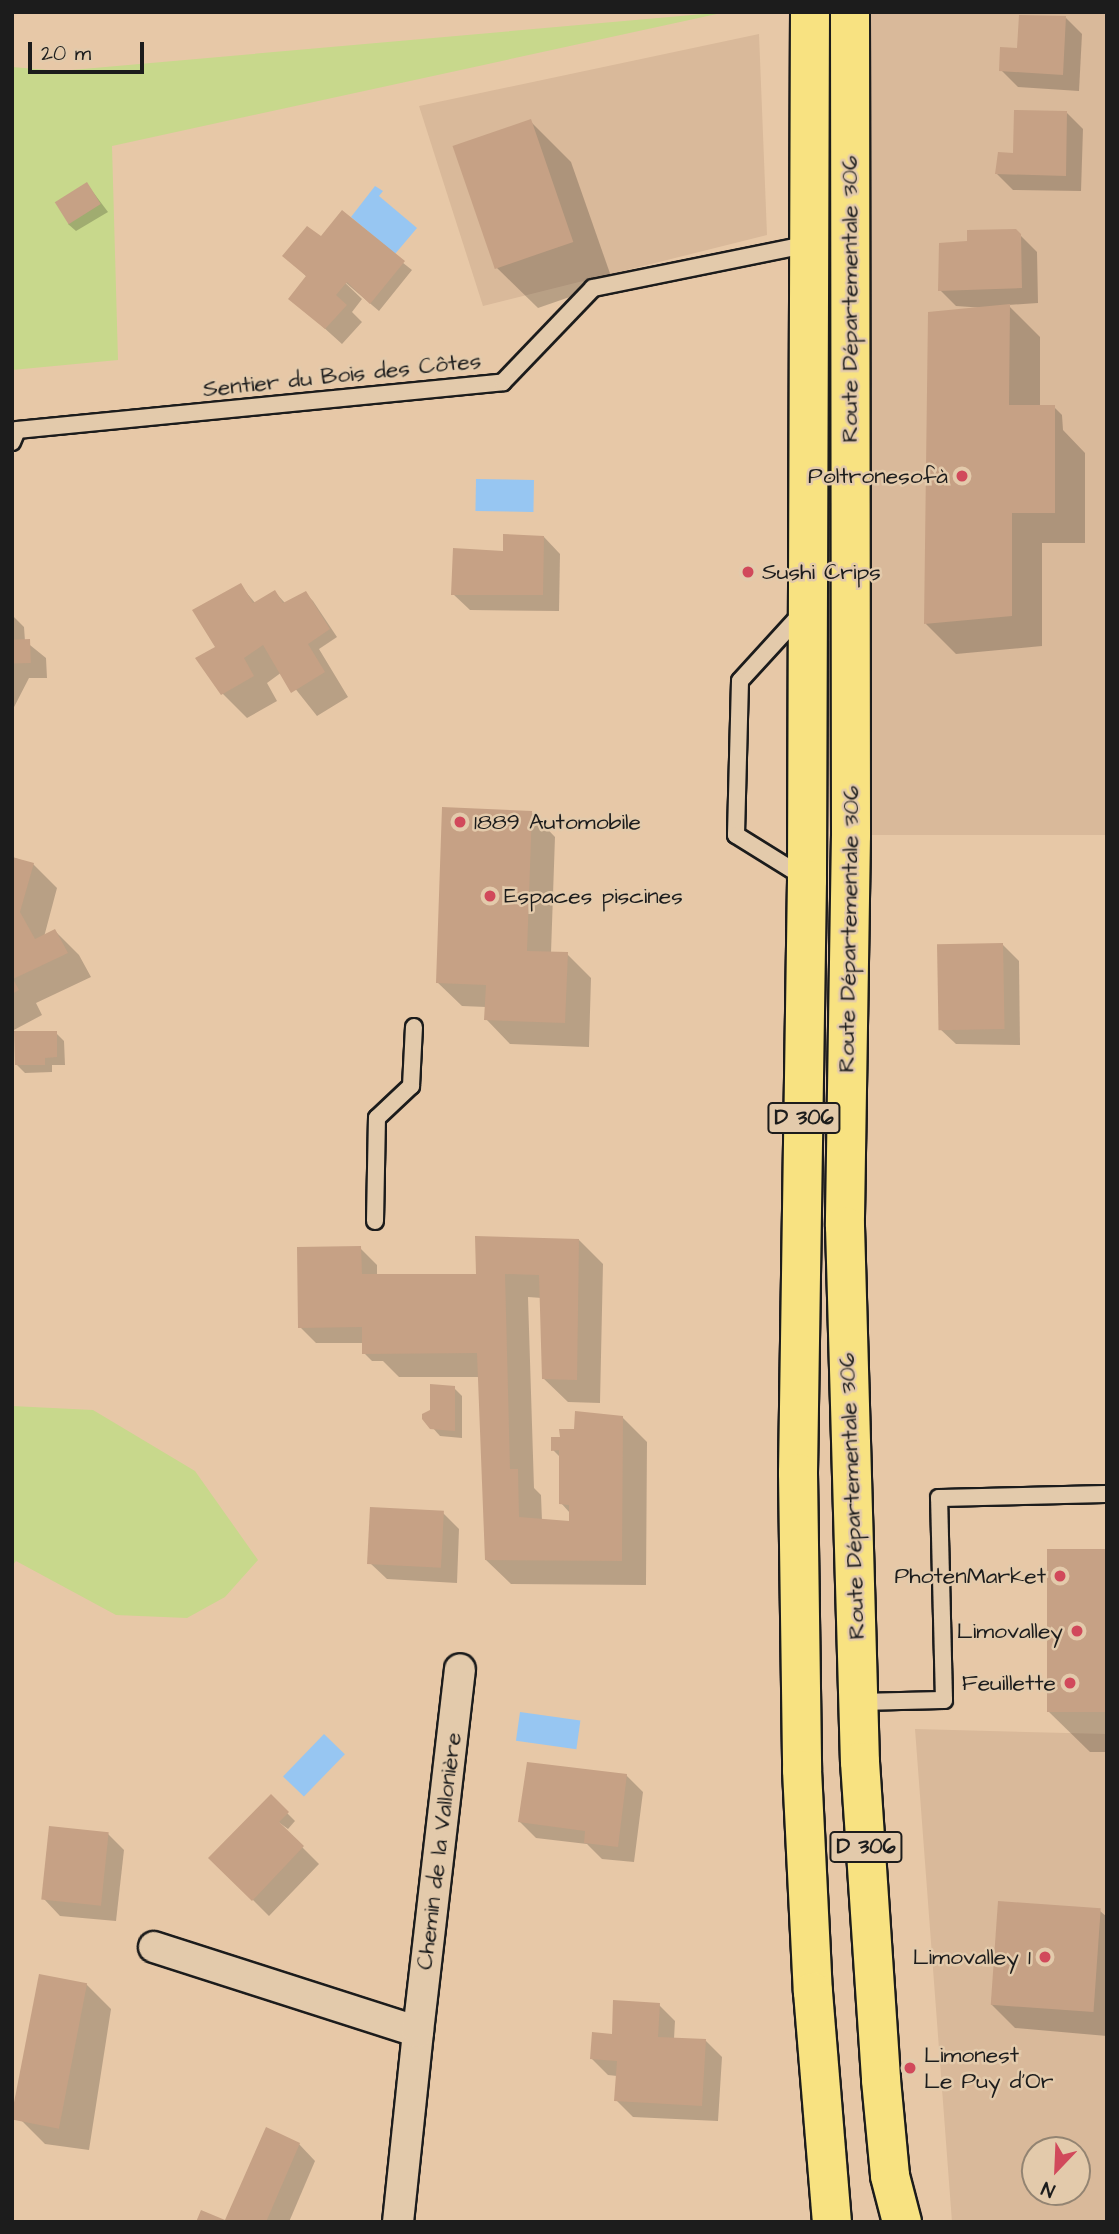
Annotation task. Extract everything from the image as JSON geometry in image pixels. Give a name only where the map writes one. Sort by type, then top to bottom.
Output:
[{"type":"main road","name":"Route Départementale 306","points":[[810,12],[807,880],[798,1473],[802,1770],[813,1992],[832,2222]]},
{"type":"main road","name":"Route Départementale 306","points":[[850,12],[851,835],[845,1226],[858,1702],[881,2080],[890,2176],[902,2222]]},
{"type":"street","name":"Chemin de la Vallonière","points":[[398,2222],[460,1670]]},
{"type":"street","points":[[154,1947],[418,2032]]},
{"type":"lane","name":"Sentier du Bois des Côtes","points":[[12,442],[17,430],[503,382],[593,288],[809,244]]},
{"type":"lane","points":[[807,880],[736,835],[740,681],[808,606]]},
{"type":"lane","points":[[375,1221],[377,1118],[411,1086],[414,1027]]},
{"type":"lane","points":[[858,1702],[944,1700],[939,1498],[1107,1494]]},
{"type":"shaded area","points":[[850,12],[1107,12],[1107,835],[850,835]]},
{"type":"shaded area","points":[[759,34],[767,235],[483,306],[419,106]]},
{"type":"shaded area","points":[[915,1729],[1107,1734],[1107,2222],[952,2222]]},
{"type":"green space","points":[[726,12],[112,146],[118,360],[12,370],[12,67],[60,71]]},
{"type":"green space","points":[[12,1406],[93,1410],[195,1471],[258,1560],[225,1597],[187,1618],[116,1615],[16,1561],[12,1566]]},
{"type":"water","points":[[375,186],[383,191],[379,196],[417,228],[395,254],[351,217]]},
{"type":"water","points":[[476,479],[534,480],[533,512],[475,511]]},
{"type":"water","points":[[520,1712],[580,1720],[576,1749],[516,1741]]},
{"type":"water","points":[[324,1734],[345,1754],[304,1797],[283,1776]]},
{"type":"building","points":[[1019,15],[1066,16],[1063,75],[999,71],[1000,47],[1017,48]]},
{"type":"building","points":[[1014,110],[1067,111],[1066,176],[995,174],[998,152],[1013,153]]},
{"type":"building","points":[[531,119],[573,242],[495,269],[453,146]]},
{"type":"building","points":[[87,182],[101,204],[69,224],[55,202]]},
{"type":"building","points":[[342,210],[405,261],[370,304],[347,282],[336,295],[347,305],[325,329],[288,299],[306,276],[282,256],[307,226],[321,236]]},
{"type":"building","points":[[1016,229],[1021,234],[1022,288],[938,291],[939,243],[967,241],[967,230]]},
{"type":"building","points":[[1010,304],[1009,405],[1055,405],[1055,513],[1012,513],[1012,616],[924,624],[928,312]]},
{"type":"building","points":[[503,534],[544,536],[543,595],[451,595],[453,548],[503,551]]},
{"type":"building","points":[[241,583],[253,603],[275,590],[283,603],[306,591],[330,629],[308,644],[325,672],[291,693],[263,645],[244,658],[254,676],[221,695],[195,658],[215,647],[192,610]]},
{"type":"building","points":[[30,639],[31,663],[13,664],[12,640]]},
{"type":"building","points":[[442,807],[532,811],[527,951],[568,952],[565,1023],[484,1020],[486,985],[436,983]]},
{"type":"building","points":[[12,857],[34,863],[20,912],[35,939],[55,929],[68,953],[13,979],[19,990],[12,994]]},
{"type":"building","points":[[1003,943],[1005,1029],[939,1030],[937,944]]},
{"type":"building","points":[[14,1031],[57,1031],[57,1057],[45,1058],[45,1065],[15,1065]]},
{"type":"building","points":[[475,1236],[579,1239],[577,1380],[542,1379],[539,1275],[505,1274],[510,1469],[518,1469],[519,1517],[569,1521],[569,1505],[559,1504],[559,1450],[551,1451],[551,1437],[560,1437],[559,1429],[574,1429],[575,1411],[623,1416],[622,1561],[485,1560],[477,1353],[362,1354],[362,1327],[298,1328],[297,1247],[361,1246],[362,1274],[476,1274]]},
{"type":"building","points":[[430,1384],[455,1386],[455,1431],[430,1429],[422,1419],[422,1414],[430,1410]]},
{"type":"building","points":[[370,1507],[444,1511],[441,1568],[367,1564]]},
{"type":"building","name":"Limovalley","points":[[1047,1549],[1107,1549],[1107,1712],[1047,1712]]},
{"type":"building","points":[[527,1762],[627,1774],[618,1847],[584,1843],[585,1831],[518,1822]]},
{"type":"building","points":[[271,1794],[289,1812],[279,1822],[304,1846],[252,1901],[208,1858]]},
{"type":"building","points":[[49,1826],[109,1832],[101,1906],[41,1900]]},
{"type":"building","name":"Limovalley 1","points":[[998,1901],[1101,1908],[1093,2012],[991,2005]]},
{"type":"building","points":[[39,1974],[87,1983],[59,2129],[12,2120]]},
{"type":"building","points":[[613,2000],[660,2003],[658,2037],[706,2039],[702,2106],[614,2101],[617,2061],[590,2059],[592,2032],[612,2034]]},
{"type":"building","points":[[266,2127],[300,2143],[266,2222],[196,2222],[201,2210],[225,2220]]},
{"type":"place","name":"Poltronesofà","points":[[962,476]]},
{"type":"place","name":"Sushi Crips","points":[[748,572]]},
{"type":"place","name":"1889 Automobile","points":[[460,822]]},
{"type":"place","name":"Espaces piscines","points":[[490,896]]},
{"type":"place","name":"PhotenMarket","points":[[1060,1576]]},
{"type":"place","name":"Limovalley","points":[[1077,1631]]},
{"type":"place","name":"Feuillette","points":[[1070,1683]]},
{"type":"place","name":"Limovalley 1","points":[[1045,1957]]},
{"type":"place","name":"Limonest Le Puy d'Or","points":[[910,2068]]}]
